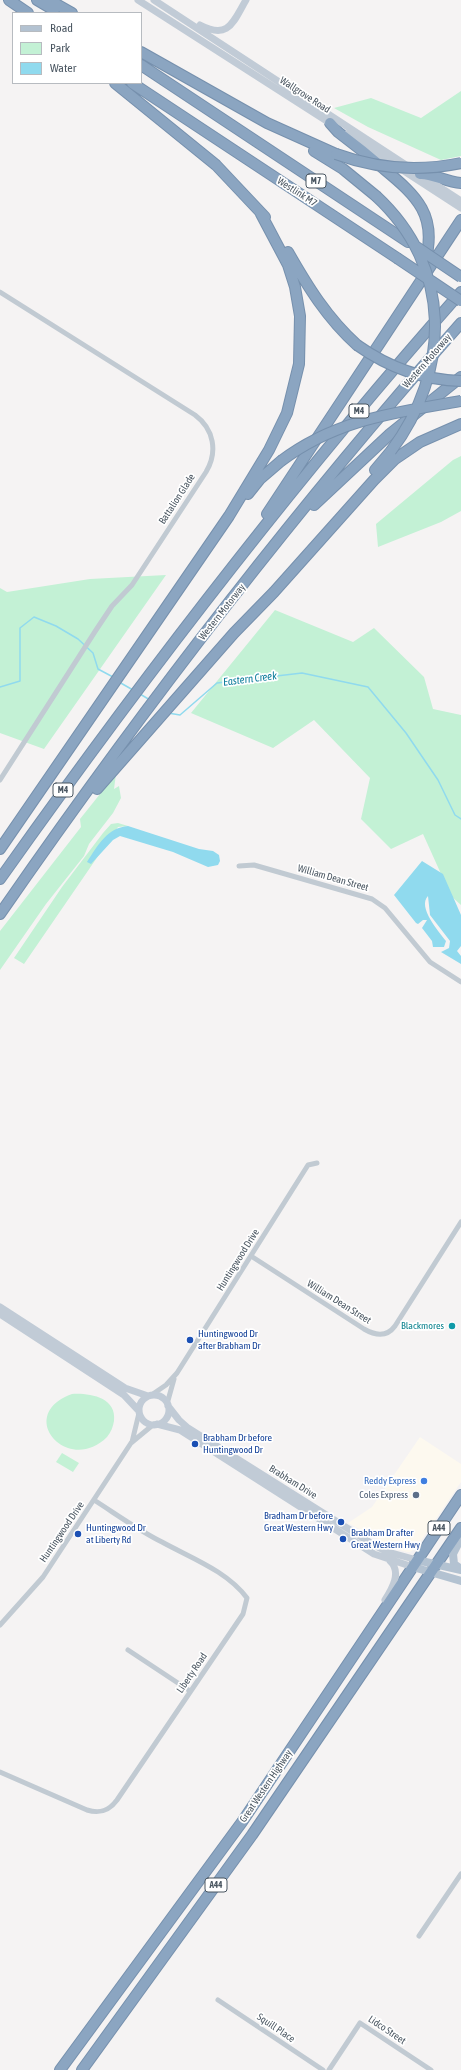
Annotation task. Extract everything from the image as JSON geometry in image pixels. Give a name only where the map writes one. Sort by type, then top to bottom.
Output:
[{"type":"highway","points":[[9,0],[27,12]]},
{"type":"highway","points":[[37,0],[56,12]]},
{"type":"highway","points":[[49,0],[70,12]]},
{"type":"highway","points":[[0,1],[16,12]]},
{"type":"highway","points":[[142,53],[287,134],[343,169],[376,196],[402,224],[418,254],[429,286],[435,325],[433,357],[425,391],[408,426],[391,451],[307,542],[234,633]]},
{"type":"highway","name":"Westlink M7","points":[[142,67],[461,277]]},
{"type":"highway","points":[[116,84],[199,151],[232,180],[268,220],[318,303],[338,327],[357,345],[379,359],[406,372],[426,378],[461,381]]},
{"type":"highway","name":"Westlink M7","points":[[134,84],[461,301]]},
{"type":"highway","points":[[330,123],[338,132],[405,186],[419,202],[426,218],[429,235],[427,253],[420,281]]},
{"type":"highway","points":[[287,134],[354,160],[390,167],[427,168],[461,163]]},
{"type":"highway","points":[[420,174],[427,174],[449,182],[461,183]]},
{"type":"highway","points":[[0,849],[101,700],[229,516],[282,424],[291,402],[299,364],[301,330],[295,287],[284,255],[261,214]]},
{"type":"highway","points":[[260,533],[263,520],[461,220]]},
{"type":"highway","name":"Western Motorway","points":[[0,879],[127,703],[260,533],[328,447],[461,292]]},
{"type":"highway","name":"Western Motorway","points":[[0,914],[143,714],[306,506],[405,386],[461,323]]},
{"type":"highway","points":[[306,506],[315,505],[384,439],[461,377]]},
{"type":"highway","points":[[229,516],[260,479],[281,461],[308,443],[341,427],[384,415],[461,401]]},
{"type":"highway","points":[[81,801],[89,799],[143,735],[234,633],[274,592],[324,534],[386,467],[420,442],[461,424]]},
{"type":"highway","name":"Great Western Highway","points":[[60,2070],[242,1822],[461,1495]]},
{"type":"highway","name":"Great Western Highway","points":[[82,2070],[252,1835],[461,1528]]},
{"type":"main road","name":"Wallgrove Road","points":[[154,0],[461,202]]},
{"type":"main road","points":[[163,6],[212,32],[220,31],[231,26],[246,0]]},
{"type":"main road","name":"Wallgrove Road","points":[[140,1],[461,208]]},
{"type":"main road","points":[[0,1307],[120,1385],[149,1396],[160,1397],[167,1405],[166,1417],[155,1424],[145,1422],[139,1412],[124,1395],[0,1314]]},
{"type":"main road","points":[[139,1412],[141,1402],[149,1396]]},
{"type":"main road","name":"Brabham Drive","points":[[167,1405],[179,1420],[188,1428],[374,1545],[415,1564]]},
{"type":"main road","name":"Brabham Drive","points":[[155,1424],[180,1430],[374,1554],[390,1560],[415,1564]]},
{"type":"main road","points":[[461,1538],[452,1557],[454,1564],[461,1570]]},
{"type":"main road","points":[[373,1626],[378,1611],[394,1582],[396,1569],[390,1560]]},
{"type":"main road","points":[[415,1564],[434,1569],[461,1581]]},
{"type":"main road","points":[[434,1569],[461,1570]]},
{"type":"street","name":"Battalion Glade","points":[[0,292],[195,415],[206,426],[212,440],[212,454],[208,468],[132,585],[112,606],[0,780]]},
{"type":"street","name":"William Dean Street","points":[[239,866],[254,865],[372,899],[385,908],[430,962],[461,982]]},
{"type":"street","name":"Huntingwood Drive","points":[[149,1396],[166,1385],[177,1373],[308,1165],[317,1163]]},
{"type":"street","name":"William Dean Street","points":[[251,1256],[364,1329],[382,1334],[390,1331],[395,1326],[461,1222]]},
{"type":"street","name":"Huntingwood Drive","points":[[167,1405],[177,1373]]},
{"type":"street","name":"Huntingwood Drive","points":[[0,1625],[39,1583],[94,1500],[131,1443],[139,1412]]},
{"type":"street","name":"Huntingwood Drive","points":[[131,1443],[155,1424]]},
{"type":"street","name":"Liberty Road","points":[[0,1772],[87,1810],[96,1812],[105,1811],[117,1800],[243,1614],[248,1598],[240,1588],[210,1567],[162,1542],[94,1500]]},
{"type":"street","points":[[128,1650],[190,1691]]},
{"type":"street","points":[[420,1936],[461,1875]]},
{"type":"street","name":"Squill Place","points":[[218,2000],[323,2070]]},
{"type":"street","name":"Lidco Street","points":[[329,2070],[360,2023],[431,2070]]},
{"type":"shaded area","name":"Coles Express","points":[[420,1437],[461,1464],[461,1482],[416,1548],[410,1552],[407,1552],[396,1549],[348,1523],[372,1507]]},
{"type":"green space","points":[[461,91],[461,156],[441,160],[368,127],[334,108],[371,98],[421,118]]},
{"type":"green space","points":[[461,456],[461,511],[441,522],[378,547],[376,524],[453,460]]},
{"type":"green space","points":[[166,575],[44,749],[0,733],[0,588],[7,592],[90,579]]},
{"type":"green space","points":[[275,610],[353,642],[374,628],[424,677],[433,709],[461,715],[461,905],[451,896],[423,834],[391,849],[361,819],[370,778],[314,720],[273,748],[191,713]]},
{"type":"green space","points":[[116,774],[114,789],[119,786],[121,798],[113,813],[89,844],[84,856],[46,904],[0,970],[0,931],[81,827],[80,819]]},
{"type":"green space","points":[[118,823],[128,826],[118,827],[24,964],[14,958],[62,887],[103,833],[111,824]]},
{"type":"green space","points":[[72,1394],[86,1394],[100,1398],[107,1402],[114,1413],[114,1423],[110,1433],[107,1437],[92,1447],[77,1450],[63,1446],[53,1438],[47,1427],[48,1415],[55,1403]]},
{"type":"green space","points":[[62,1453],[79,1463],[73,1472],[56,1462]]},
{"type":"water","points":[[128,826],[199,849],[213,851],[219,855],[220,861],[218,865],[208,867],[173,852],[120,836],[113,840],[91,864],[87,862],[104,838],[114,830]]},
{"type":"water","points":[[422,861],[443,874],[461,915],[461,946],[457,951],[461,956],[461,964],[441,952],[449,948],[450,941],[430,915],[428,896],[425,901],[427,913],[434,926],[446,941],[444,947],[433,947],[432,941],[422,928],[427,920],[423,920],[418,924],[416,923],[394,895]]},
{"type":"waterway","name":"Eastern Creek","points":[[0,687],[20,681],[20,628],[34,617],[56,626],[78,639],[93,653],[98,669],[113,677]]},
{"type":"waterway","name":"Eastern Creek","points":[[168,713],[180,715],[217,683],[302,673],[368,687],[406,733],[438,780],[455,815],[461,819]]},
{"type":"waterway","name":"Eastern Creek","points":[[119,682],[133,690]]},
{"type":"waterway","name":"Eastern Creek","points":[[140,694],[150,700]]},
{"type":"place","name":"Blackmores","points":[[452,1326]]},
{"type":"place","name":"Huntingwood Dr after Brabham Dr","points":[[190,1340]]},
{"type":"place","name":"Brabham Dr before Huntingwood Dr","points":[[195,1444]]},
{"type":"place","name":"Reddy Express","points":[[424,1481]]},
{"type":"place","name":"Coles Express","points":[[416,1495]]},
{"type":"place","name":"Bradham Dr before Great Western Hwy","points":[[341,1522]]},
{"type":"place","name":"Huntingwood Dr at Liberty Rd","points":[[78,1534]]},
{"type":"place","name":"Brabham Dr after Great Western Hwy","points":[[343,1539]]}]
